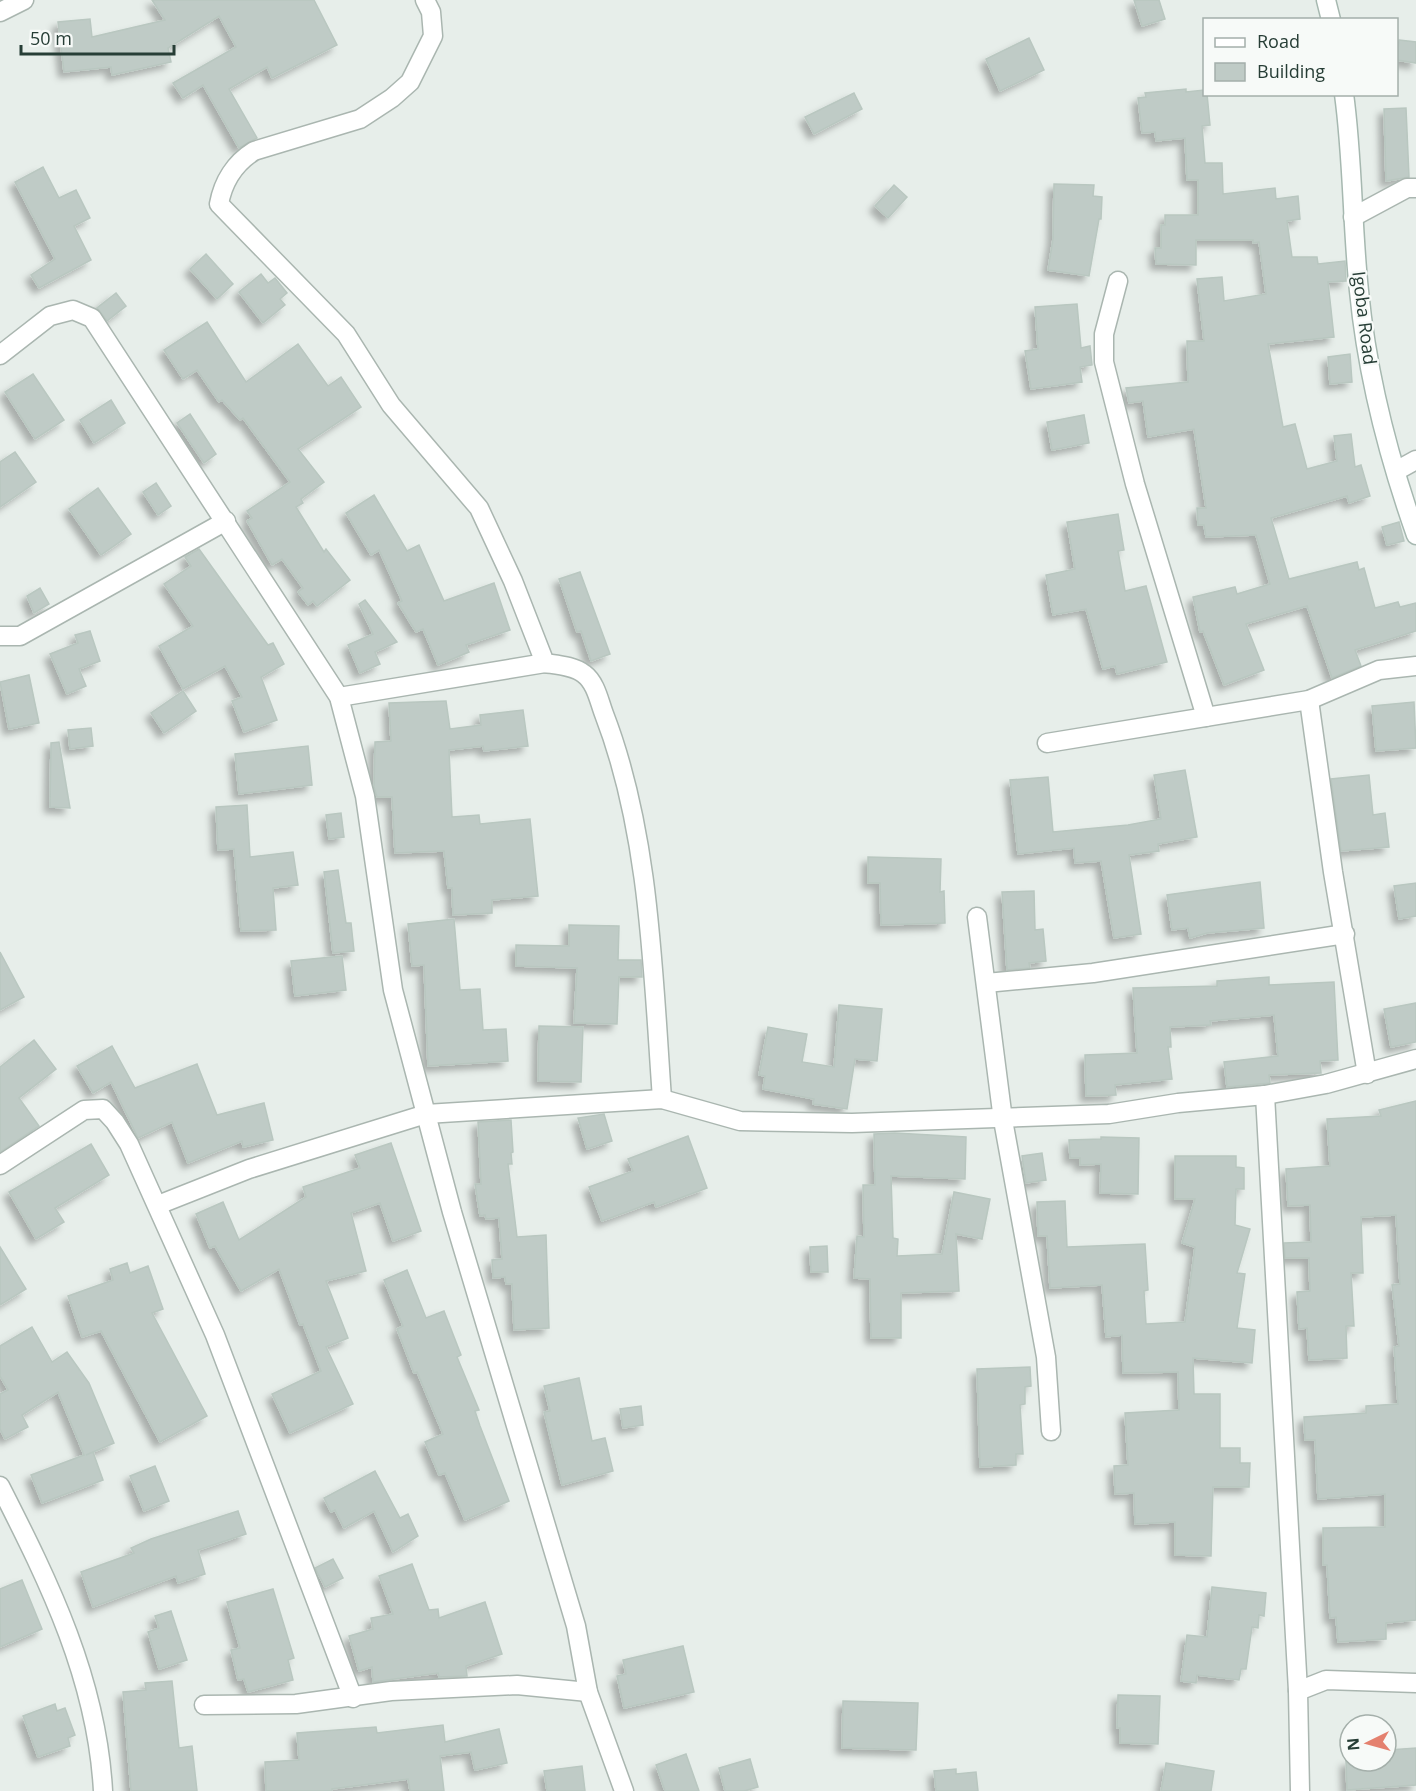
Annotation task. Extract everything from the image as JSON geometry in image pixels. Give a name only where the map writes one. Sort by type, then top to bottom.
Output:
[{"type":"street","points":[[0,12],[24,0]]},
{"type":"street","points":[[425,0],[431,12],[433,36],[410,82],[360,119],[254,151],[242,158],[222,190],[219,204],[346,334],[391,405],[479,508],[513,581],[545,663]]},
{"type":"street","points":[[1326,0],[1330,18]]},
{"type":"street","name":"Igoba Road","points":[[1344,96],[1359,291],[1372,378],[1396,471],[1416,535]]},
{"type":"street","points":[[1353,217],[1407,188],[1416,188]]},
{"type":"street","points":[[1118,281],[1104,334],[1104,362],[1135,484],[1206,717]]},
{"type":"street","points":[[0,355],[50,316],[73,310],[92,318],[339,697],[364,796],[393,990],[452,1212],[564,1582],[576,1626],[588,1692],[624,1791]]},
{"type":"street","points":[[1396,471],[1416,460]]},
{"type":"street","points":[[0,636],[20,636],[226,521]]},
{"type":"street","points":[[339,697],[545,663],[577,669],[586,675],[594,687],[619,751],[636,837],[651,952],[662,1100]]},
{"type":"street","points":[[1047,743],[1309,700],[1379,670],[1416,666]]},
{"type":"street","points":[[1309,700],[1333,872],[1367,1074]]},
{"type":"street","points":[[977,917],[1003,1120],[1046,1357],[1051,1431]]},
{"type":"street","points":[[986,983],[1093,973],[1345,934]]},
{"type":"street","points":[[158,1205],[249,1169],[426,1114],[662,1100],[740,1121],[852,1123],[1003,1120],[1109,1114],[1178,1103],[1265,1095],[1367,1074],[1416,1059]]},
{"type":"street","points":[[1265,1095],[1298,1691],[1300,1791]]},
{"type":"street","points":[[0,1165],[84,1110],[102,1109],[116,1122],[158,1205],[215,1335],[352,1698]]},
{"type":"street","points":[[0,1486],[48,1579],[84,1681],[95,1715],[103,1791]]},
{"type":"street","points":[[1298,1691],[1326,1680],[1416,1683]]},
{"type":"street","points":[[204,1705],[296,1704],[391,1691],[517,1684],[588,1692]]},
{"type":"building","points":[[152,0],[314,0],[337,45],[272,78],[267,67],[229,89],[257,138],[239,148],[203,85],[183,98],[173,83],[236,47],[219,16],[168,48],[171,62],[112,75],[111,67],[64,72],[58,22],[90,19],[92,37],[165,20]]},
{"type":"building","points":[[1134,0],[1159,0],[1165,19],[1142,26]]},
{"type":"building","points":[[1029,38],[1044,70],[1000,91],[986,59]]},
{"type":"building","points":[[1399,40],[1416,42],[1416,63],[1398,60]]},
{"type":"building","points":[[1186,89],[1186,92],[1203,90],[1203,96],[1207,96],[1210,125],[1202,126],[1205,163],[1222,163],[1223,194],[1275,188],[1276,199],[1298,196],[1300,219],[1287,221],[1292,257],[1317,257],[1318,264],[1345,261],[1346,281],[1328,282],[1334,337],[1268,344],[1283,427],[1295,424],[1307,469],[1337,461],[1334,436],[1351,434],[1355,467],[1361,465],[1370,496],[1349,503],[1347,496],[1271,518],[1289,579],[1357,562],[1359,570],[1364,568],[1375,608],[1398,602],[1400,607],[1416,603],[1416,631],[1355,650],[1361,666],[1332,678],[1307,606],[1246,624],[1264,670],[1224,685],[1203,631],[1200,632],[1193,597],[1235,587],[1237,594],[1270,584],[1256,535],[1206,537],[1204,525],[1198,525],[1197,508],[1206,508],[1194,429],[1148,437],[1143,401],[1129,403],[1126,388],[1188,382],[1187,341],[1204,341],[1197,279],[1222,277],[1224,301],[1266,294],[1259,242],[1253,243],[1253,240],[1196,240],[1196,265],[1156,264],[1155,248],[1161,248],[1161,225],[1165,225],[1165,215],[1198,215],[1198,180],[1187,180],[1185,138],[1156,141],[1155,132],[1142,133],[1138,98],[1146,97],[1145,93]]},
{"type":"building","points":[[854,93],[862,109],[814,134],[805,117]]},
{"type":"building","points":[[1406,108],[1409,177],[1386,181],[1384,109]]},
{"type":"building","points":[[43,167],[59,198],[76,190],[90,218],[74,226],[91,260],[39,288],[31,275],[55,259],[15,182]]},
{"type":"building","points":[[1054,184],[1094,185],[1093,196],[1102,197],[1101,219],[1099,219],[1089,276],[1048,270],[1053,239]]},
{"type":"building","points":[[894,185],[907,197],[888,218],[875,206]]},
{"type":"building","points":[[206,254],[233,284],[217,299],[190,269]]},
{"type":"building","points":[[261,274],[268,283],[275,278],[287,293],[280,299],[285,305],[263,323],[239,292]]},
{"type":"building","points":[[116,293],[126,306],[107,321],[97,308]]},
{"type":"building","points":[[1077,304],[1081,348],[1090,346],[1092,365],[1080,367],[1082,382],[1031,389],[1025,351],[1038,349],[1035,307]]},
{"type":"building","points":[[207,322],[246,382],[298,344],[328,386],[341,377],[361,407],[298,449],[324,482],[301,499],[303,503],[296,507],[324,552],[326,549],[350,580],[317,606],[313,601],[308,605],[298,592],[303,588],[282,559],[272,565],[247,521],[252,518],[247,511],[290,482],[243,418],[240,420],[222,400],[219,402],[197,370],[183,379],[164,350]]},
{"type":"building","points":[[1350,354],[1352,382],[1330,384],[1328,357]]},
{"type":"building","points":[[33,374],[64,420],[35,439],[5,392]]},
{"type":"building","points":[[111,400],[125,423],[94,443],[80,420]]},
{"type":"building","points":[[190,414],[216,454],[204,463],[177,423]]},
{"type":"building","points":[[1084,415],[1089,443],[1052,450],[1047,422]]},
{"type":"building","points":[[15,452],[36,482],[0,507],[0,462]]},
{"type":"building","points":[[156,483],[171,506],[158,515],[143,492]]},
{"type":"building","points":[[98,488],[131,534],[101,555],[69,509]]},
{"type":"building","points":[[374,495],[407,551],[419,545],[444,601],[494,583],[510,630],[466,645],[469,652],[438,665],[423,629],[416,632],[398,603],[402,601],[379,550],[371,555],[346,513]]},
{"type":"building","points":[[1118,514],[1124,550],[1118,551],[1125,591],[1146,586],[1167,662],[1117,674],[1115,666],[1103,669],[1086,609],[1053,615],[1046,575],[1075,569],[1067,522]]},
{"type":"building","points":[[1399,522],[1404,541],[1387,545],[1382,527]]},
{"type":"building","points":[[199,549],[268,645],[273,643],[284,664],[261,677],[277,720],[244,732],[232,701],[242,697],[225,666],[183,689],[159,646],[193,626],[164,584],[191,566],[185,557]]},
{"type":"building","points":[[580,572],[610,654],[591,661],[581,631],[577,632],[559,579]]},
{"type":"building","points":[[40,588],[49,604],[34,613],[27,596]]},
{"type":"building","points":[[365,600],[397,642],[375,652],[380,664],[360,673],[348,645],[373,634],[359,604]]},
{"type":"building","points":[[90,631],[100,661],[79,669],[86,686],[67,694],[50,654],[78,643],[75,635]]},
{"type":"building","points":[[29,675],[39,723],[9,729],[0,682]]},
{"type":"building","points":[[183,691],[196,711],[164,733],[151,713]]},
{"type":"building","points":[[446,701],[450,729],[481,725],[480,715],[523,710],[528,746],[484,751],[483,746],[449,750],[452,817],[479,815],[480,824],[530,819],[538,896],[492,900],[492,913],[453,915],[452,888],[448,888],[444,851],[395,853],[392,797],[377,797],[374,787],[375,742],[391,741],[389,703]]},
{"type":"building","points":[[1414,702],[1416,748],[1376,751],[1372,706]]},
{"type":"building","points":[[91,728],[93,746],[70,749],[68,730]]},
{"type":"building","points":[[59,742],[70,808],[50,807],[51,743]]},
{"type":"building","points":[[308,746],[312,785],[239,794],[235,754]]},
{"type":"building","points":[[1185,770],[1197,837],[1158,844],[1159,851],[1129,855],[1141,934],[1114,938],[1101,861],[1075,863],[1074,848],[1018,854],[1010,780],[1048,777],[1053,832],[1128,825],[1161,819],[1154,775]]},
{"type":"building","points":[[1369,775],[1373,815],[1385,813],[1389,847],[1341,851],[1331,779]]},
{"type":"building","points":[[247,805],[250,857],[293,852],[298,885],[273,888],[276,930],[241,931],[234,849],[218,850],[216,807]]},
{"type":"building","points":[[341,813],[344,837],[329,839],[326,815]]},
{"type":"building","points":[[868,857],[941,859],[940,892],[944,891],[945,923],[881,925],[880,883],[868,883]]},
{"type":"building","points":[[338,870],[346,923],[351,923],[354,951],[333,953],[324,872]]},
{"type":"building","points":[[1260,882],[1264,928],[1207,933],[1190,938],[1188,928],[1172,930],[1167,895]]},
{"type":"building","points":[[1416,883],[1416,916],[1399,919],[1394,886]]},
{"type":"building","points":[[1034,891],[1035,930],[1043,929],[1046,961],[1029,963],[1030,968],[1007,970],[1002,892]]},
{"type":"building","points":[[454,919],[460,990],[480,989],[483,1030],[506,1029],[508,1061],[428,1066],[424,965],[412,966],[408,924]]},
{"type":"building","points":[[569,925],[619,926],[618,960],[641,960],[642,977],[619,977],[617,1024],[574,1023],[577,968],[516,966],[516,945],[569,946]]},
{"type":"building","points":[[0,952],[24,997],[0,1010]]},
{"type":"building","points":[[342,956],[346,990],[295,996],[291,961]]},
{"type":"building","points":[[1269,977],[1269,985],[1334,982],[1338,1060],[1320,1061],[1321,1073],[1269,1075],[1270,1083],[1227,1087],[1224,1062],[1278,1056],[1274,1015],[1210,1021],[1211,1025],[1170,1027],[1171,1047],[1168,1047],[1172,1079],[1115,1085],[1116,1095],[1086,1096],[1085,1055],[1137,1053],[1133,988],[1217,986],[1217,981]]},
{"type":"building","points":[[1416,1003],[1416,1042],[1391,1047],[1384,1009]]},
{"type":"building","points":[[839,1005],[882,1009],[877,1061],[855,1059],[847,1109],[813,1104],[814,1099],[763,1089],[765,1076],[759,1075],[768,1027],[807,1034],[802,1062],[834,1067]]},
{"type":"building","points":[[539,1026],[583,1027],[581,1082],[538,1081]]},
{"type":"building","points":[[34,1040],[56,1069],[19,1098],[39,1126],[0,1152],[0,1067]]},
{"type":"building","points":[[112,1046],[135,1088],[197,1064],[217,1115],[264,1103],[273,1140],[243,1147],[242,1141],[188,1163],[172,1122],[138,1138],[111,1082],[93,1093],[77,1066]]},
{"type":"building","points":[[1416,1101],[1416,1620],[1386,1623],[1386,1639],[1338,1642],[1336,1617],[1330,1618],[1327,1565],[1323,1565],[1323,1528],[1385,1527],[1385,1494],[1318,1499],[1315,1440],[1305,1440],[1304,1417],[1366,1413],[1366,1406],[1398,1404],[1394,1347],[1399,1346],[1392,1285],[1400,1284],[1396,1215],[1361,1217],[1363,1273],[1351,1273],[1354,1326],[1346,1326],[1347,1358],[1309,1360],[1307,1328],[1299,1329],[1297,1292],[1310,1291],[1309,1258],[1285,1258],[1284,1243],[1311,1242],[1310,1205],[1288,1206],[1286,1169],[1330,1166],[1327,1119],[1381,1116],[1379,1110]]},
{"type":"building","points":[[604,1114],[612,1141],[587,1149],[578,1118]]},
{"type":"building","points":[[511,1120],[513,1152],[511,1153],[512,1164],[508,1164],[517,1237],[546,1235],[549,1328],[514,1330],[512,1284],[506,1284],[505,1277],[493,1278],[492,1260],[502,1259],[499,1218],[486,1219],[485,1215],[480,1216],[475,1184],[481,1184],[478,1122]]},
{"type":"building","points":[[874,1134],[966,1137],[965,1179],[891,1176],[893,1238],[898,1239],[897,1256],[942,1254],[954,1192],[990,1199],[982,1239],[956,1234],[959,1291],[901,1293],[901,1338],[871,1338],[870,1279],[854,1278],[857,1236],[864,1237],[863,1185],[875,1185]]},
{"type":"building","points":[[688,1136],[707,1188],[656,1207],[654,1202],[602,1221],[589,1187],[633,1171],[628,1159]]},
{"type":"building","points":[[1101,1137],[1139,1138],[1138,1194],[1100,1193],[1101,1164],[1080,1165],[1080,1158],[1070,1158],[1069,1140],[1101,1139]]},
{"type":"building","points":[[391,1143],[421,1231],[393,1241],[380,1203],[351,1213],[366,1271],[326,1281],[348,1338],[326,1347],[353,1404],[290,1433],[272,1394],[321,1371],[303,1324],[300,1325],[279,1269],[241,1291],[215,1246],[210,1248],[196,1214],[223,1202],[239,1240],[306,1197],[303,1187],[360,1168],[355,1155]]},
{"type":"building","points":[[91,1144],[109,1175],[55,1208],[64,1222],[36,1239],[9,1192]]},
{"type":"building","points":[[1042,1153],[1046,1180],[1026,1183],[1022,1156]]},
{"type":"building","points":[[1175,1156],[1236,1156],[1236,1167],[1244,1168],[1244,1189],[1236,1189],[1235,1225],[1250,1229],[1237,1273],[1245,1274],[1237,1328],[1255,1330],[1252,1363],[1193,1358],[1194,1394],[1220,1394],[1220,1448],[1240,1448],[1240,1463],[1250,1463],[1249,1487],[1213,1487],[1211,1556],[1175,1555],[1175,1522],[1135,1524],[1134,1493],[1115,1494],[1114,1466],[1128,1465],[1125,1413],[1179,1410],[1178,1372],[1123,1373],[1122,1335],[1106,1337],[1102,1285],[1050,1288],[1047,1236],[1038,1236],[1037,1202],[1065,1201],[1067,1247],[1145,1244],[1148,1290],[1144,1291],[1146,1324],[1185,1322],[1195,1247],[1182,1243],[1195,1199],[1175,1199]]},
{"type":"building","points":[[827,1246],[828,1272],[811,1272],[810,1247]]},
{"type":"building","points":[[0,1247],[26,1289],[0,1305]]},
{"type":"building","points":[[127,1263],[130,1273],[148,1266],[163,1309],[152,1313],[207,1416],[160,1442],[101,1331],[82,1337],[68,1296],[113,1280],[110,1269]]},
{"type":"building","points":[[407,1270],[426,1318],[444,1311],[461,1355],[457,1357],[479,1410],[475,1411],[480,1426],[509,1501],[465,1520],[445,1473],[439,1475],[425,1442],[443,1434],[417,1372],[414,1373],[397,1329],[403,1326],[384,1280]]},
{"type":"building","points":[[32,1327],[52,1362],[67,1352],[89,1383],[114,1443],[93,1452],[103,1480],[42,1503],[31,1475],[84,1455],[58,1392],[22,1415],[28,1427],[5,1439],[0,1429],[0,1394],[8,1390],[0,1376],[0,1346]]},
{"type":"building","points":[[1030,1367],[1031,1386],[1025,1387],[1025,1404],[1020,1405],[1023,1454],[1016,1454],[1016,1465],[980,1467],[977,1369]]},
{"type":"building","points":[[579,1378],[592,1441],[605,1438],[613,1471],[562,1485],[544,1412],[550,1411],[544,1386]]},
{"type":"building","points":[[641,1406],[643,1425],[623,1428],[620,1409]]},
{"type":"building","points":[[155,1466],[169,1501],[144,1511],[130,1476]]},
{"type":"building","points":[[375,1471],[400,1518],[408,1514],[418,1536],[393,1552],[374,1511],[344,1528],[335,1510],[331,1512],[324,1498]]},
{"type":"building","points":[[238,1511],[246,1534],[198,1550],[205,1574],[178,1583],[176,1576],[93,1607],[81,1572],[134,1553],[131,1548],[151,1539]]},
{"type":"building","points":[[333,1559],[343,1578],[325,1587],[315,1568]]},
{"type":"building","points":[[412,1564],[429,1610],[438,1609],[439,1618],[485,1602],[502,1654],[466,1666],[467,1676],[439,1677],[438,1673],[373,1682],[372,1667],[359,1671],[349,1636],[373,1629],[371,1618],[393,1614],[379,1576]]},
{"type":"building","points":[[22,1580],[42,1629],[0,1647],[0,1589]]},
{"type":"building","points":[[1212,1587],[1266,1593],[1264,1616],[1259,1615],[1258,1628],[1252,1627],[1246,1669],[1241,1669],[1239,1680],[1197,1675],[1196,1683],[1181,1681],[1187,1635],[1207,1637]]},
{"type":"building","points":[[273,1589],[294,1658],[288,1660],[293,1680],[248,1692],[244,1679],[238,1680],[231,1650],[240,1648],[227,1602]]},
{"type":"building","points":[[171,1611],[187,1660],[159,1669],[148,1632],[159,1628],[155,1616]]},
{"type":"building","points":[[683,1646],[694,1692],[624,1708],[617,1676],[626,1674],[623,1660]]},
{"type":"building","points":[[172,1681],[179,1748],[192,1746],[197,1791],[131,1791],[123,1692],[146,1690],[145,1683]]},
{"type":"building","points":[[1118,1695],[1160,1696],[1158,1744],[1120,1743],[1120,1728],[1117,1728]]},
{"type":"building","points":[[843,1701],[918,1703],[916,1750],[842,1748]]},
{"type":"building","points":[[55,1704],[57,1711],[65,1708],[75,1735],[68,1738],[70,1746],[38,1757],[23,1716]]},
{"type":"building","points":[[443,1725],[445,1742],[499,1729],[507,1763],[475,1770],[471,1752],[440,1756],[444,1791],[410,1791],[408,1779],[332,1789],[332,1791],[266,1791],[265,1762],[299,1760],[297,1733],[376,1727],[377,1733]]},
{"type":"building","points":[[1416,1748],[1416,1785],[1347,1790],[1346,1773],[1398,1773],[1398,1749]]},
{"type":"building","points":[[686,1754],[699,1791],[665,1791],[656,1765]]},
{"type":"building","points":[[750,1759],[758,1787],[744,1791],[725,1791],[719,1768]]},
{"type":"building","points":[[1166,1763],[1214,1771],[1211,1791],[1161,1791]]},
{"type":"building","points":[[582,1766],[585,1791],[547,1791],[544,1771]]},
{"type":"building","points":[[956,1769],[956,1774],[976,1772],[978,1791],[936,1791],[934,1771]]}]
